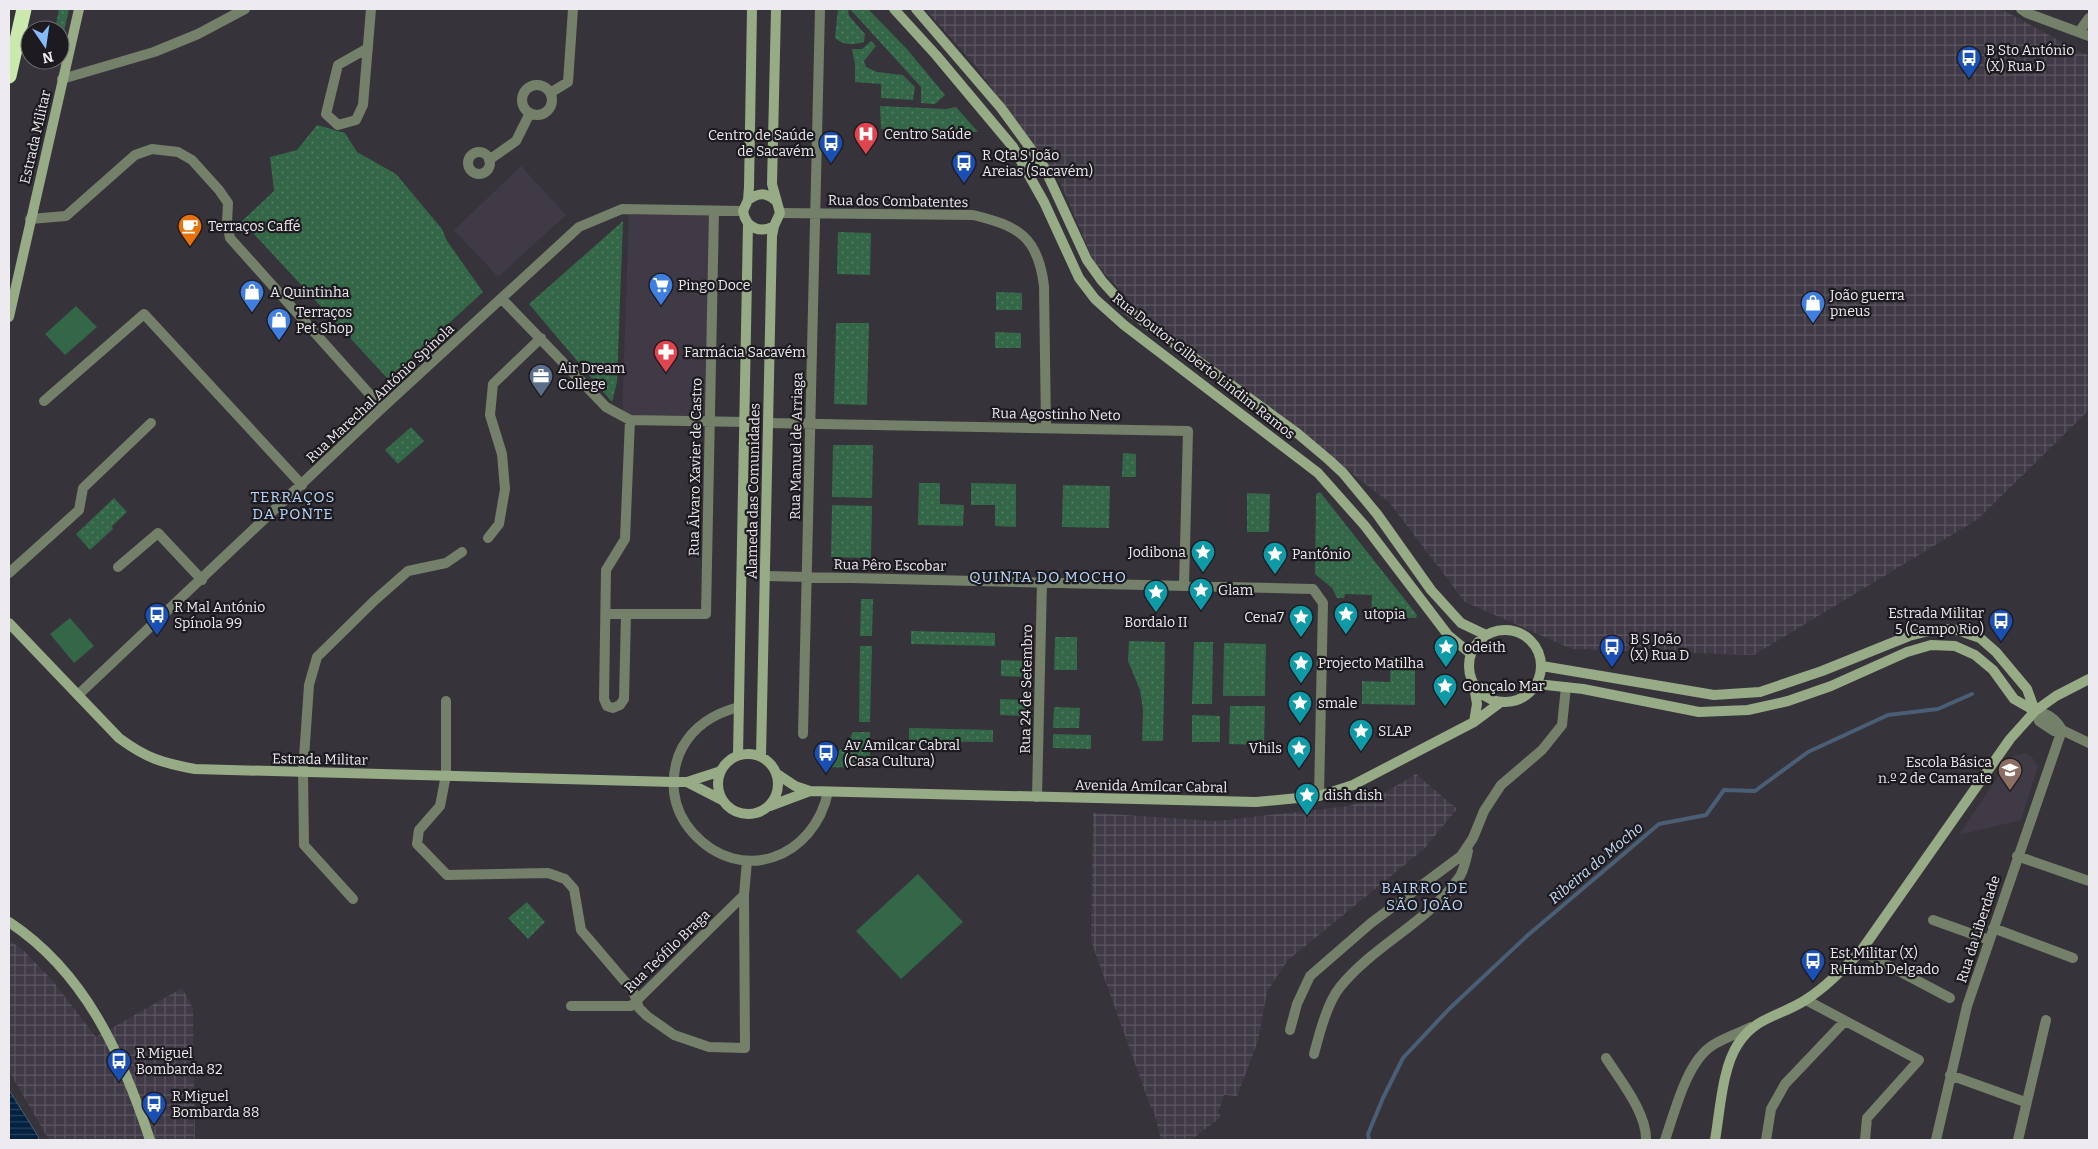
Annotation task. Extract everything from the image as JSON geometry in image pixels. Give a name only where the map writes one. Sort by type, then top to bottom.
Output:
[{"type":"highway","points":[[9,76],[24,9]]},
{"type":"street","name":"Estrada Militar","points":[[9,317],[79,9]]},
{"type":"street","points":[[62,80],[154,52],[198,34],[246,9]]},
{"type":"street","points":[[368,48],[338,65],[326,114],[338,124],[356,120],[363,105],[368,48],[371,9]]},
{"type":"street","points":[[550,93],[568,82],[573,9]]},
{"type":"street","points":[[743,211],[748,200],[752,9]]},
{"type":"street","points":[[776,9],[772,184],[780,213]]},
{"type":"street","name":"Rua Manuel de Arriaga","points":[[803,734],[820,9]]},
{"type":"street","name":"Rua Doutor Gilberto Lindim Ramos","points":[[894,9],[936,55],[1012,147],[1040,194],[1079,278],[1095,300],[1124,325],[1318,473],[1365,526],[1448,635],[1471,654]]},
{"type":"street","name":"Rua Doutor Gilberto Lindim Ramos","points":[[916,9],[996,102],[1044,167],[1087,260],[1111,292],[1128,310],[1297,433],[1329,460],[1343,473],[1377,514],[1431,590],[1461,623],[1486,635]]},
{"type":"street","points":[[2021,9],[2027,13],[2084,34],[2089,18]]},
{"type":"street","points":[[537,85],[543,86],[550,93],[552,102],[547,111],[538,115],[530,113],[522,103],[522,98],[527,89],[537,85]]},
{"type":"street","points":[[489,160],[516,141],[530,113]]},
{"type":"street","points":[[30,219],[66,216],[135,155],[152,149],[178,152],[192,160],[228,203],[227,223],[230,238],[382,408]]},
{"type":"street","points":[[748,200],[756,195],[763,194],[775,200]]},
{"type":"street","name":"Rua Marechal António Spínola","points":[[78,696],[382,408],[579,227],[622,209],[743,211]]},
{"type":"street","name":"Rua Álvaro Xavier de Castro","points":[[626,614],[706,614],[714,211]]},
{"type":"street","name":"Alameda das Comunidades","points":[[738,755],[748,224],[743,211]]},
{"type":"street","name":"Rua dos Combatentes","points":[[780,213],[973,215],[1001,222],[1018,230],[1033,246],[1042,268],[1046,428]]},
{"type":"street","name":"Alameda das Comunidades","points":[[762,756],[772,236],[780,213]]},
{"type":"street","points":[[748,224],[761,230],[774,226]]},
{"type":"street","points":[[502,299],[606,407],[630,420],[745,422]]},
{"type":"street","points":[[44,401],[144,314],[302,485]]},
{"type":"street","points":[[488,538],[499,524],[505,489],[502,454],[490,415],[493,384],[541,338]]},
{"type":"street","points":[[606,614],[626,614],[624,700],[620,705],[613,708],[607,706],[604,700],[606,570],[625,539],[630,420]]},
{"type":"street","points":[[9,573],[79,510],[83,488],[151,423]]},
{"type":"street","name":"Rua Agostinho Neto","points":[[768,423],[1188,431],[1184,585]]},
{"type":"street","points":[[118,567],[158,533],[202,580]]},
{"type":"street","points":[[353,900],[304,845],[303,772],[309,684],[317,657],[408,570],[446,563],[462,552]]},
{"type":"street","name":"Rua Pêro Escobar","points":[[766,576],[1313,589],[1323,603],[1319,796]]},
{"type":"street","name":"Rua 24 de Setembro","points":[[1037,797],[1042,582]]},
{"type":"street","name":"Estrada Militar","points":[[9,623],[119,738],[140,753],[165,763],[195,769],[674,782],[687,782],[721,770]]},
{"type":"street","points":[[1474,685],[1488,698],[1501,702],[1515,701],[1528,695],[1537,684],[1542,666],[1535,645],[1527,637],[1517,632],[1505,630],[1486,635],[1471,654],[1469,666],[1477,704],[1474,722]]},
{"type":"street","points":[[1542,666],[1714,695],[1760,692],[1822,671],[1909,636],[1933,630],[1951,630],[1980,638],[1996,652],[2027,689],[2035,711]]},
{"type":"street","points":[[1537,684],[1583,689],[1699,712],[1748,710],[1788,700],[1831,686],[1907,652],[1931,645],[1954,646],[1975,654],[1993,670],[2014,699],[2035,711],[2046,713],[2062,730],[2089,743]]},
{"type":"street","points":[[1665,1140],[1687,1079],[1697,1061],[1712,1046],[1806,1000],[1837,976],[1861,951],[2010,740],[2035,711],[2056,696],[2089,679]]},
{"type":"street","points":[[1314,1054],[1322,1026],[1339,988],[1368,958],[1426,914],[1460,878],[1472,838],[1484,811],[1501,786],[1542,750],[1562,725],[1566,687]]},
{"type":"street","points":[[446,701],[446,775],[440,806],[420,830],[417,844],[447,875],[548,873],[565,880],[574,889],[582,930],[633,991],[639,1008],[647,1016],[674,1034],[709,1047],[745,1048],[744,895],[747,860]]},
{"type":"street","name":"Avenida Amílcar Cabral","points":[[810,791],[1256,802],[1319,796],[1353,785],[1474,722],[1501,702]]},
{"type":"street","points":[[739,707],[711,718],[700,725],[687,740],[678,755],[674,782],[675,801],[685,824],[703,844],[729,858],[765,859],[784,853],[805,839],[816,825],[825,806],[828,792]]},
{"type":"street","name":"Rua da Liberdade","points":[[1936,1140],[1967,1006],[2017,856],[2062,730]]},
{"type":"street","points":[[738,755],[762,756],[771,764],[777,774],[795,786],[810,791],[758,812],[747,814],[735,811],[722,800],[719,786],[721,770],[728,761],[738,755]]},
{"type":"street","points":[[769,806],[776,797],[777,774]]},
{"type":"street","name":"Estrada Militar","points":[[687,782],[722,800]]},
{"type":"street","points":[[1290,1030],[1297,1004],[1310,976],[1371,923],[1461,856],[1472,838]]},
{"type":"street","points":[[2017,856],[2089,881]]},
{"type":"street","name":"Rua Teófilo Braga","points":[[571,1006],[626,1008],[637,1001],[744,895]]},
{"type":"street","points":[[1933,920],[1989,940]]},
{"type":"street","points":[[9,922],[45,950],[86,998],[109,1036],[126,1071],[150,1140]]},
{"type":"street","points":[[1993,928],[2073,958]]},
{"type":"street","points":[[1861,951],[1950,998]]},
{"type":"street","points":[[1806,1000],[1844,1022],[1919,1060],[1867,1118],[1865,1140]]},
{"type":"street","points":[[2018,1140],[2046,1020]]},
{"type":"street","points":[[1766,1140],[1771,1109],[1784,1084],[1844,1022]]},
{"type":"street","points":[[1716,1140],[1727,1072],[1737,1045],[1751,1027]]},
{"type":"street","points":[[1606,1058],[1641,1117],[1646,1140]]},
{"type":"street","points":[[1950,1075],[2026,1102]]},
{"type":"shaded area","points":[[925,9],[2001,9],[2089,55],[2089,410],[1978,519],[1754,655],[1572,649],[1465,602],[1389,502],[1141,313],[1094,262],[1059,180],[975,65]]},
{"type":"shaded area","points":[[521,166],[566,215],[498,277],[454,230]]},
{"type":"shaded area","points":[[629,209],[714,211],[710,422],[622,416]]},
{"type":"shaded area","name":"Escola Básica n.º 2 de Camarate","points":[[2025,753],[2032,757],[2038,767],[2021,820],[1959,835],[2010,758]]},
{"type":"shaded area","points":[[1416,774],[1457,809],[1424,849],[1287,961],[1267,992],[1258,1041],[1237,1096],[1224,1095],[1218,1113],[1221,1117],[1191,1140],[1161,1140],[1153,1108],[1151,1108],[1091,941],[1093,813],[1216,821],[1349,806],[1379,796]]},
{"type":"shaded area","points":[[9,940],[23,950],[52,980],[96,1037],[182,988],[193,1009],[195,1140],[49,1140],[9,1071]]},
{"type":"green space","points":[[59,9],[69,9],[67,20],[57,20]]},
{"type":"green space","points":[[838,9],[848,9],[849,16],[865,34],[864,42],[849,44],[835,38]]},
{"type":"green space","points":[[850,9],[868,9],[906,48],[945,95],[935,104],[921,103],[921,87]]},
{"type":"green space","points":[[871,41],[876,46],[864,61],[866,67],[877,72],[903,75],[915,87],[913,100],[881,98],[881,84],[855,82],[855,64],[852,49],[862,49]]},
{"type":"green space","points":[[880,106],[946,109],[956,107],[978,132],[881,129]]},
{"type":"green space","points":[[317,125],[345,133],[357,152],[396,174],[442,229],[447,241],[483,292],[388,379],[242,221],[274,191],[270,157],[297,150]]},
{"type":"green space","points":[[623,221],[617,382],[612,402],[529,304]]},
{"type":"green space","points":[[838,232],[871,233],[870,275],[837,274]]},
{"type":"green space","points":[[996,292],[1022,293],[1022,310],[996,310]]},
{"type":"green space","points":[[76,306],[97,327],[65,355],[45,334]]},
{"type":"green space","points":[[836,323],[869,323],[867,405],[834,404]]},
{"type":"green space","points":[[995,332],[1021,333],[1021,348],[995,348]]},
{"type":"green space","points":[[411,427],[424,441],[398,464],[385,450]]},
{"type":"green space","points":[[833,445],[873,445],[872,498],[832,497]]},
{"type":"green space","points":[[1123,453],[1136,454],[1136,477],[1122,477]]},
{"type":"green space","points":[[919,483],[940,483],[940,504],[964,505],[963,526],[918,525]]},
{"type":"green space","points":[[971,483],[1016,484],[1016,527],[995,526],[995,505],[971,505]]},
{"type":"green space","points":[[1063,485],[1110,486],[1109,528],[1062,527]]},
{"type":"green space","points":[[1320,492],[1417,615],[1416,618],[1371,617],[1372,595],[1345,594],[1344,598],[1337,598],[1332,588],[1315,574],[1316,494]]},
{"type":"green space","points":[[1247,493],[1270,494],[1269,532],[1247,532]]},
{"type":"green space","points":[[114,498],[127,512],[112,526],[113,529],[90,550],[76,534]]},
{"type":"green space","points":[[832,505],[872,506],[871,558],[831,557]]},
{"type":"green space","points":[[861,599],[873,599],[872,636],[860,636]]},
{"type":"green space","points":[[70,618],[94,646],[74,663],[50,634]]},
{"type":"green space","points":[[911,631],[995,633],[995,646],[911,644]]},
{"type":"green space","points":[[1055,637],[1077,637],[1077,670],[1054,670]]},
{"type":"green space","points":[[1129,641],[1165,642],[1163,741],[1142,741],[1143,710],[1140,690],[1128,661]]},
{"type":"green space","points":[[1194,642],[1213,642],[1212,704],[1192,704]]},
{"type":"green space","points":[[1224,643],[1266,644],[1265,696],[1223,696]]},
{"type":"green space","points":[[860,646],[872,646],[870,722],[859,722]]},
{"type":"green space","points":[[1391,657],[1415,658],[1415,705],[1362,704],[1362,681],[1390,682]]},
{"type":"green space","points":[[1001,660],[1027,661],[1027,677],[1001,676]]},
{"type":"green space","points":[[1000,699],[1026,700],[1026,716],[1000,715]]},
{"type":"green space","points":[[1230,706],[1265,706],[1264,745],[1229,744]]},
{"type":"green space","points":[[1054,707],[1080,708],[1079,728],[1053,728]]},
{"type":"green space","points":[[1192,715],[1220,716],[1220,742],[1192,742]]},
{"type":"green space","points":[[909,728],[993,730],[993,742],[909,741]]},
{"type":"green space","points":[[853,732],[870,732],[870,768],[823,767],[823,759],[841,749],[848,742]]},
{"type":"green space","points":[[1053,734],[1091,735],[1091,749],[1053,748]]},
{"type":"green space","points":[[918,874],[963,922],[901,979],[856,931]]},
{"type":"green space","points":[[527,902],[545,922],[528,939],[508,918]]},
{"type":"water","points":[[9,1090],[38,1136],[39,1140],[9,1140]]},
{"type":"waterway","name":"Ribeira do Mocho","points":[[1369,1140],[1368,1134],[1403,1058],[1449,1009],[1528,935],[1659,824],[1706,815],[1724,790],[1755,791],[1808,752],[1888,715],[1938,709],[1972,694]]},
{"type":"place","name":"B Sto António (X) Rua D","points":[[1969,79]]},
{"type":"place","name":"Centro Saúde","points":[[866,155]]},
{"type":"place","name":"Centro de Saúde de Sacavém","points":[[831,164]]},
{"type":"place","name":"R Qta S João Areias (Sacavém)","points":[[964,184]]},
{"type":"place","name":"Terraços Caffé","points":[[190,247]]},
{"type":"place","name":"Pingo Doce","points":[[661,306]]},
{"type":"place","name":"A Quintinha","points":[[252,313]]},
{"type":"place","name":"João guerra pneus","points":[[1813,324]]},
{"type":"place","name":"Terraços Pet Shop","points":[[279,341]]},
{"type":"place","name":"Farmácia Sacavém","points":[[666,373]]},
{"type":"place","name":"Air Dream College","points":[[541,397]]},
{"type":"place","name":"Jodibona","points":[[1203,573]]},
{"type":"place","name":"Pantónio","points":[[1275,575]]},
{"type":"place","name":"Glam","points":[[1201,611]]},
{"type":"place","name":"Bordalo II","points":[[1156,613]]},
{"type":"place","name":"utopia","points":[[1346,635]]},
{"type":"place","name":"R Mal António Spínola 99","points":[[157,636]]},
{"type":"place","name":"Cena7","points":[[1301,638]]},
{"type":"place","name":"Estrada Militar 5 (Campo Rio)","points":[[2001,642]]},
{"type":"place","name":"odeith","points":[[1446,668]]},
{"type":"place","name":"B S João (X) Rua D","points":[[1612,668]]},
{"type":"place","name":"Projecto Matilha","points":[[1301,684]]},
{"type":"place","name":"Gonçalo Mar","points":[[1445,707]]},
{"type":"place","name":"smale","points":[[1300,724]]},
{"type":"place","name":"SLAP","points":[[1361,752]]},
{"type":"place","name":"Vhils","points":[[1299,769]]},
{"type":"place","name":"Av Amilcar Cabral (Casa Cultura)","points":[[826,774]]},
{"type":"place","name":"Escola Básica n.º 2 de Camarate","points":[[2010,791]]},
{"type":"place","name":"dish dish","points":[[1307,816]]},
{"type":"place","name":"Est Militar (X) R Humb Delgado","points":[[1813,982]]},
{"type":"place","name":"R Miguel Bombarda 82","points":[[119,1082]]},
{"type":"place","name":"R Miguel Bombarda 88","points":[[154,1125]]},
{"type":"district","name":"TERRAÇOS DA PONTE","points":[[293,506]]},
{"type":"district","name":"QUINTA DO MOCHO","points":[[1048,577]]},
{"type":"district","name":"BAIRRO DE SÃO JOÃO","points":[[1425,896]]}]
